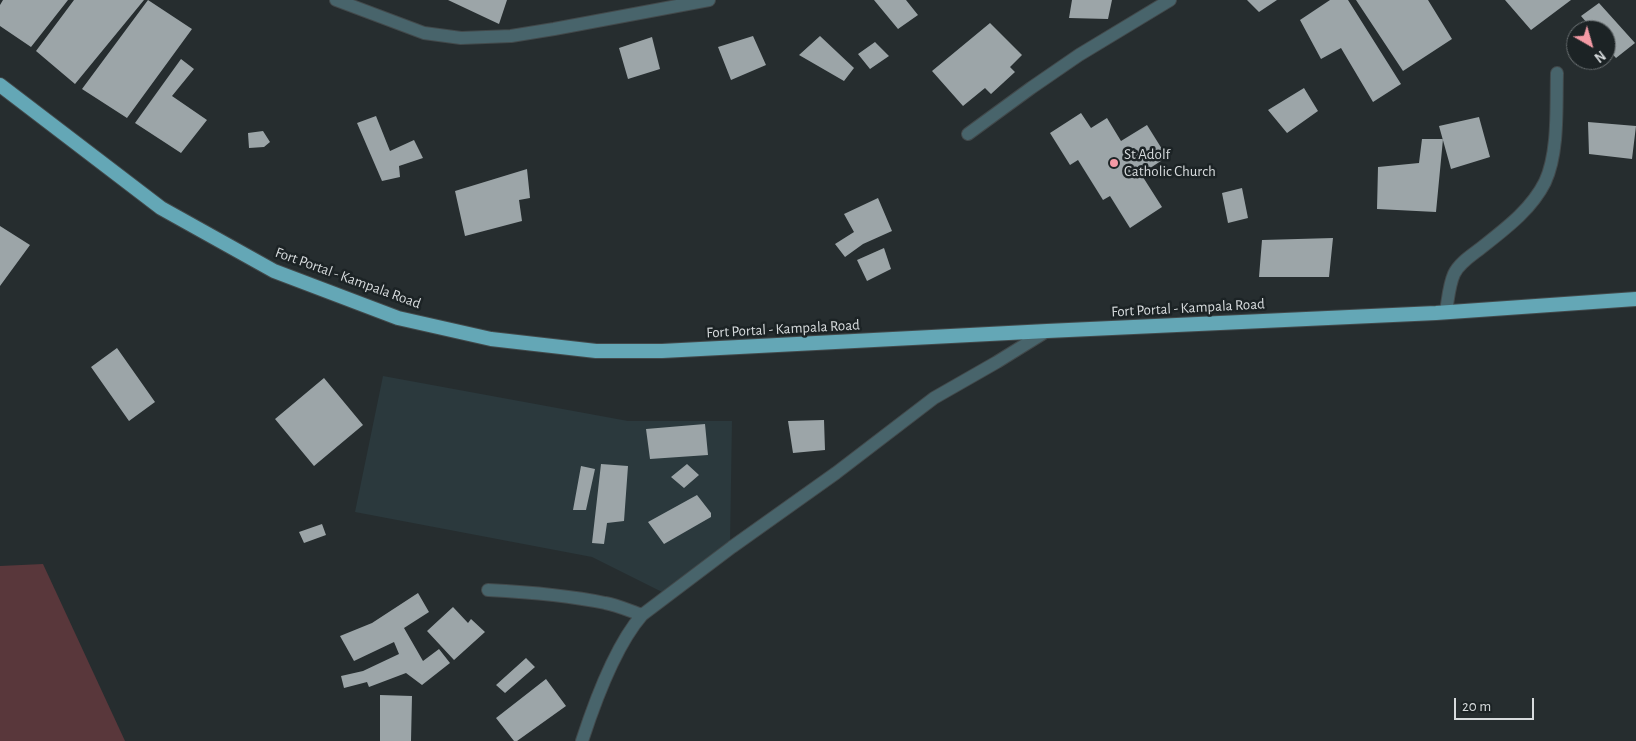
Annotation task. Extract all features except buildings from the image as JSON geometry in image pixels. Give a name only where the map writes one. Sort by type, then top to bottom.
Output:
[{"type":"highway","name":"Fort Portal - Kampala Road","points":[[0,86],[161,208],[274,271],[398,318],[491,339],[596,351],[662,351],[1446,312],[1636,299]]},
{"type":"street","points":[[336,0],[424,32],[461,38],[512,36],[709,0]]},
{"type":"street","points":[[968,134],[1030,88],[1079,55],[1170,0]]},
{"type":"street","points":[[1446,312],[1454,273],[1465,260],[1510,225],[1534,200],[1544,185],[1550,171],[1554,148],[1557,73]]},
{"type":"street","points":[[582,741],[613,662],[632,627],[642,614],[836,473],[934,398],[1047,331]]},
{"type":"street","points":[[488,590],[567,596],[606,603],[642,614]]},
{"type":"shaded area","points":[[383,376],[628,421],[732,421],[730,544],[666,594],[592,557],[355,512]]},
{"type":"shaded area","points":[[43,564],[125,741],[0,741],[0,566]]},
{"type":"place","name":"St Adolf Catholic Church","points":[[1114,163]]}]
